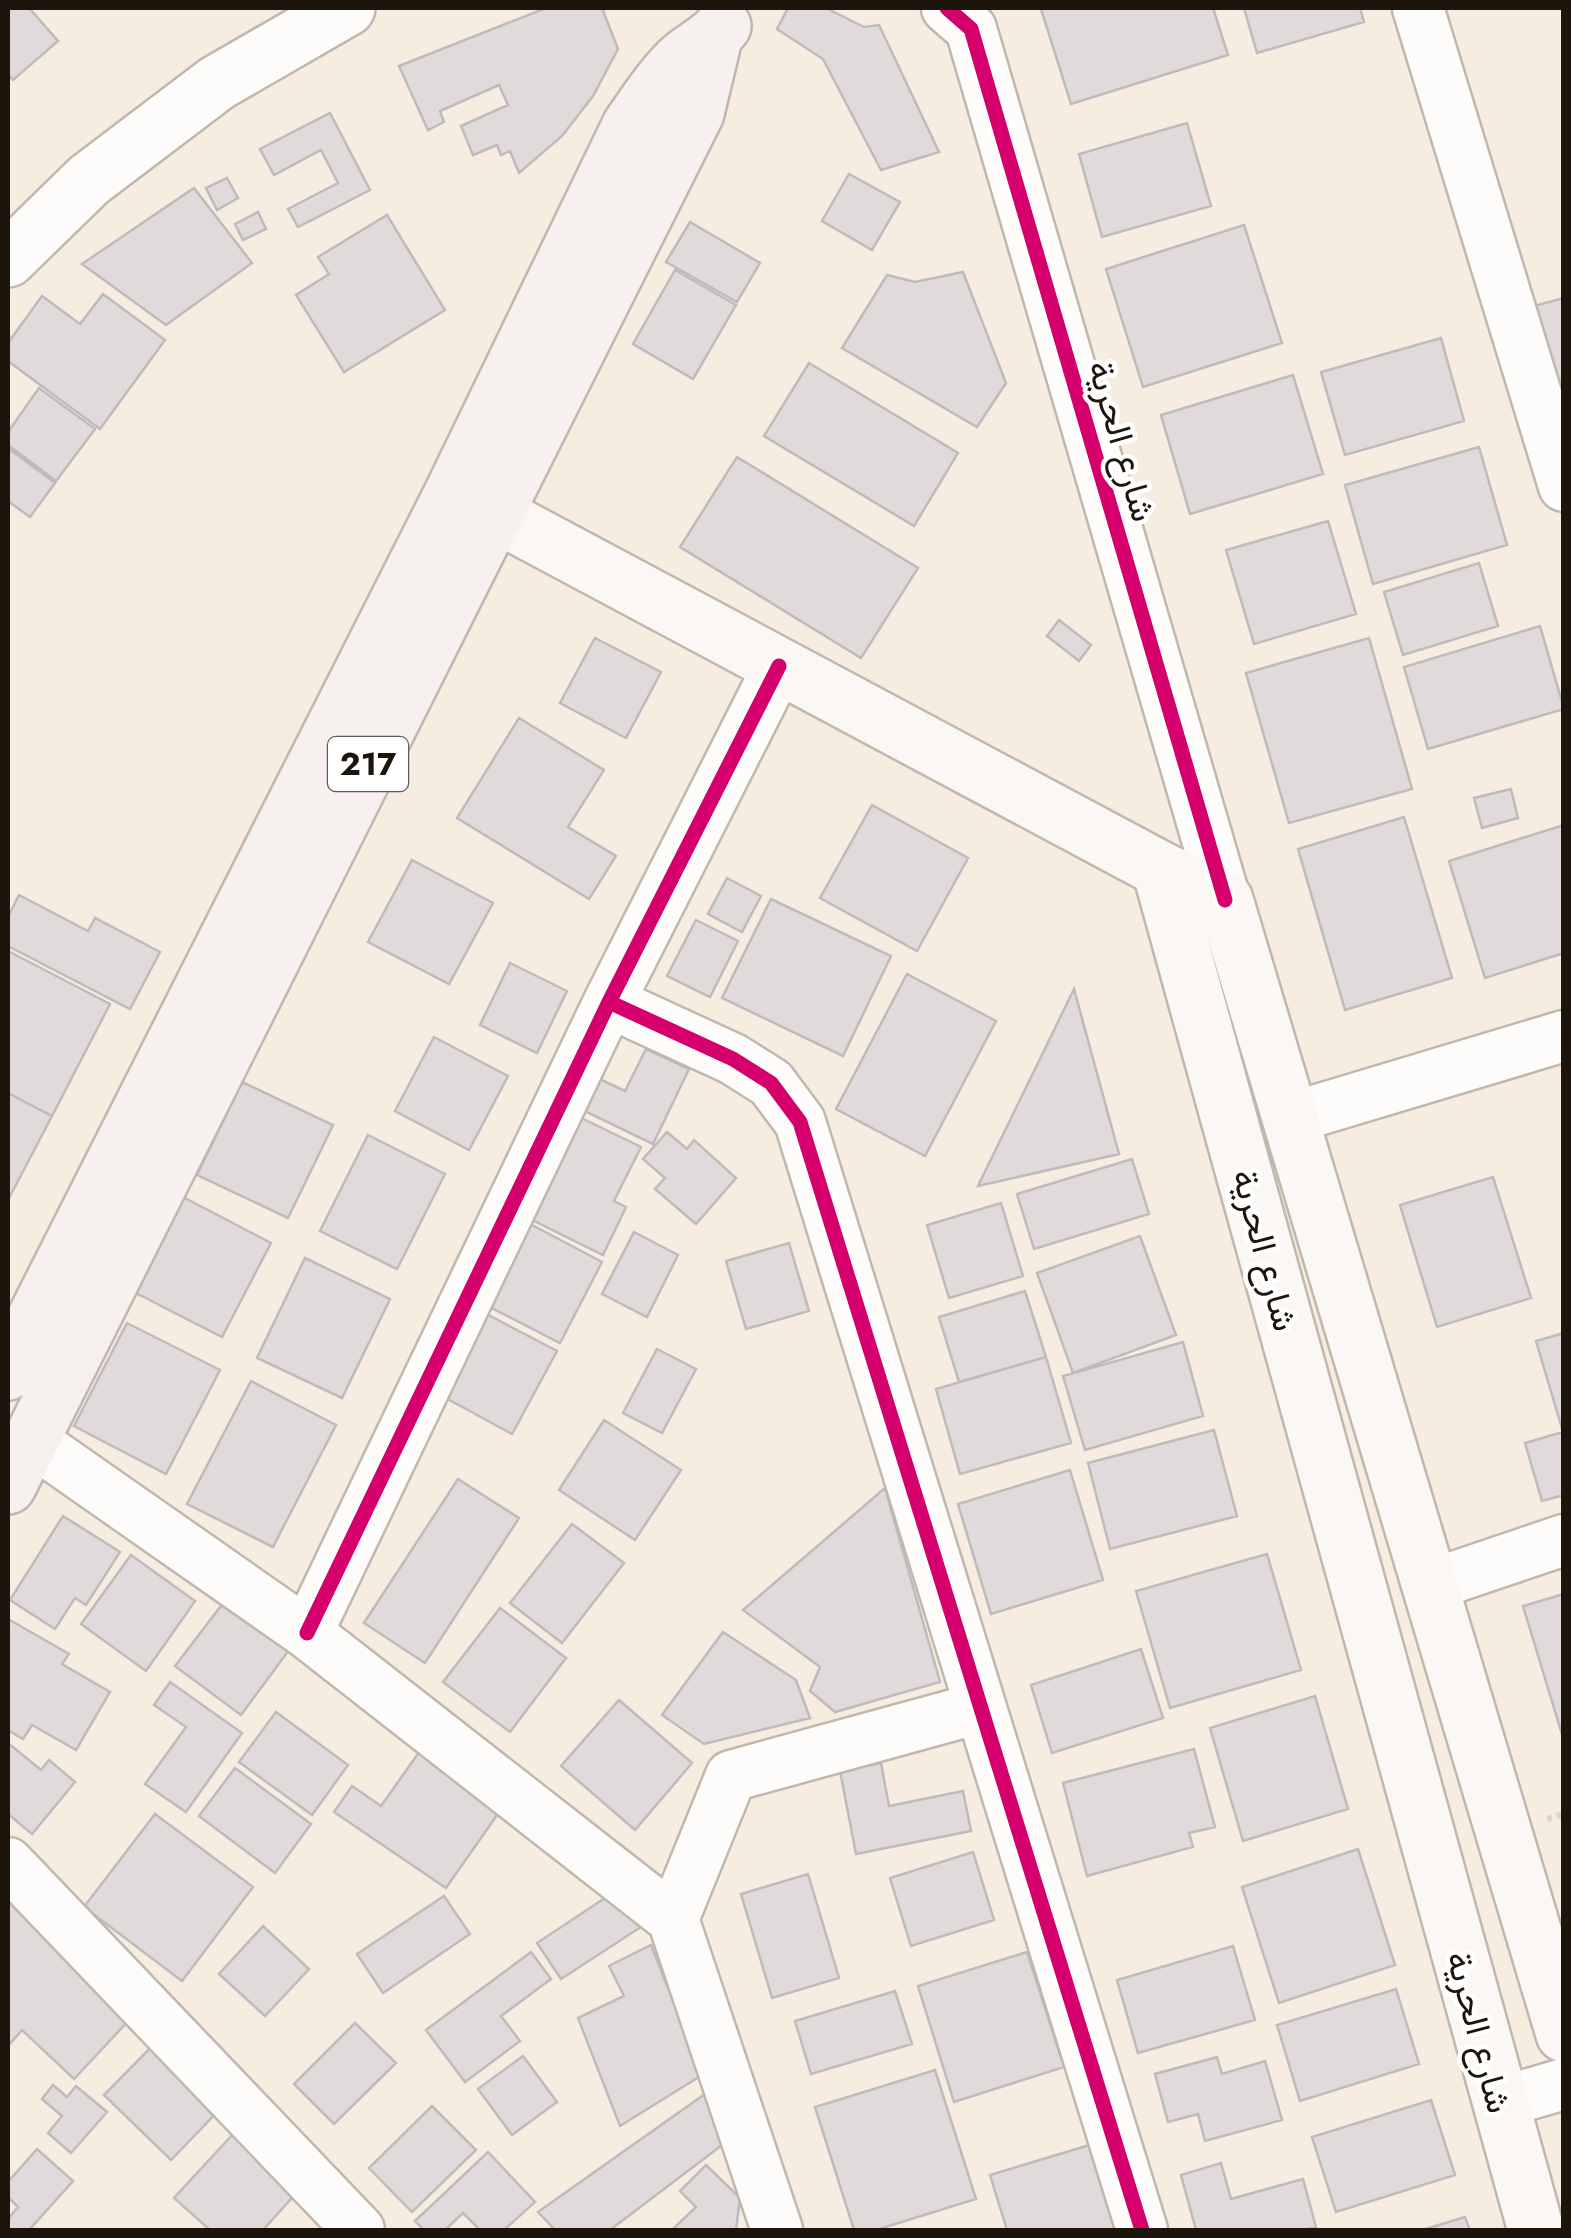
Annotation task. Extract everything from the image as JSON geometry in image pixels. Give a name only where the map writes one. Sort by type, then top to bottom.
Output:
[{"type":"main road","name":"217","points":[[19,1463],[473,503],[630,126],[653,91],[682,59],[725,23]]},
{"type":"main road","points":[[473,503],[1225,900]]},
{"type":"main road","name":"217","points":[[8,1372],[473,503]]},
{"type":"main road","name":"شارع الحرية","points":[[1160,869],[1536,2230]]},
{"type":"main road","name":"شارع الحرية","points":[[1225,900],[1564,2034]]},
{"type":"street","points":[[8,259],[89,180],[218,83],[346,8]]},
{"type":"street","points":[[1418,8],[1564,486]]},
{"type":"street","name":"شارع الحرية","points":[[964,15],[1225,900]]},
{"type":"street","points":[[307,1633],[609,1002],[780,666]]},
{"type":"street","points":[[609,1002],[733,1059],[771,1083],[800,1122],[1142,2230]]},
{"type":"street","points":[[1291,1118],[1564,1036]]},
{"type":"street","points":[[19,1463],[307,1633],[673,1918],[777,2230]]},
{"type":"street","points":[[1428,1586],[1564,1540]]},
{"type":"street","points":[[673,1918],[731,1776],[979,1708]]},
{"type":"street","points":[[8,1863],[359,2230]]},
{"type":"street","points":[[1499,2103],[1564,2084]]},
{"type":"building","points":[[8,8],[29,8],[58,41],[13,80],[8,74]]},
{"type":"building","points":[[546,8],[602,8],[618,49],[593,96],[562,136],[519,173],[510,151],[501,155],[497,145],[473,155],[461,126],[508,105],[499,85],[440,111],[444,122],[428,130],[399,66]]},
{"type":"building","points":[[788,8],[826,8],[864,27],[879,25],[939,152],[881,170],[823,59],[777,29]]},
{"type":"building","points":[[1213,8],[1228,55],[1071,104],[1041,9]]},
{"type":"building","points":[[1244,8],[1360,8],[1364,22],[1257,53]]},
{"type":"building","points":[[330,113],[370,190],[298,227],[288,209],[338,183],[321,150],[274,175],[260,149]]},
{"type":"building","points":[[1187,123],[1211,206],[1102,237],[1079,154]]},
{"type":"building","points":[[849,174],[900,202],[872,250],[822,221]]},
{"type":"building","points":[[227,178],[238,198],[217,210],[206,188]]},
{"type":"building","points":[[194,188],[252,263],[166,325],[82,264]]},
{"type":"building","points":[[258,212],[266,229],[243,240],[235,224]]},
{"type":"building","points":[[387,215],[445,310],[344,372],[296,295],[329,274],[318,257]]},
{"type":"building","points":[[690,222],[760,263],[737,302],[666,262]]},
{"type":"building","points":[[1244,225],[1282,343],[1143,387],[1106,269]]},
{"type":"building","points":[[675,270],[736,305],[693,379],[633,344]]},
{"type":"building","points":[[963,272],[1006,383],[977,427],[842,348],[887,275],[915,282]]},
{"type":"building","points":[[103,294],[165,340],[100,429],[8,361],[8,343],[42,296],[80,324]]},
{"type":"building","points":[[1564,298],[1564,404],[1534,306]]},
{"type":"building","points":[[1441,338],[1464,421],[1345,455],[1321,372]]},
{"type":"building","points":[[809,363],[958,453],[914,526],[764,436]]},
{"type":"building","points":[[1293,375],[1323,474],[1190,514],[1161,415]]},
{"type":"building","points":[[39,388],[95,429],[56,481],[8,445],[8,432]]},
{"type":"building","points":[[1479,447],[1507,545],[1373,584],[1345,485]]},
{"type":"building","points":[[8,448],[55,483],[30,517],[8,501]]},
{"type":"building","points":[[737,457],[918,568],[861,658],[680,547]]},
{"type":"building","points":[[1328,521],[1356,614],[1254,644],[1226,550]]},
{"type":"building","points":[[1479,563],[1498,626],[1403,655],[1384,592]]},
{"type":"building","points":[[1059,620],[1091,645],[1079,661],[1047,636]]},
{"type":"building","points":[[1540,626],[1564,709],[1428,749],[1404,667]]},
{"type":"building","points":[[595,638],[661,672],[626,738],[560,703]]},
{"type":"building","points":[[1369,638],[1412,789],[1289,823],[1246,673]]},
{"type":"building","points":[[519,718],[604,770],[568,827],[616,856],[589,899],[457,818]]},
{"type":"building","points":[[1511,789],[1518,818],[1482,828],[1474,798]]},
{"type":"building","points":[[872,805],[968,858],[917,951],[820,898]]},
{"type":"building","points":[[1404,817],[1452,978],[1345,1010],[1298,849]]},
{"type":"building","points":[[1564,825],[1564,953],[1485,978],[1449,861]]},
{"type":"building","points":[[412,860],[493,903],[449,984],[368,942]]},
{"type":"building","points":[[727,878],[761,896],[742,932],[708,914]]},
{"type":"building","points":[[19,895],[88,931],[95,918],[160,952],[130,1009],[8,946],[8,917]]},
{"type":"building","points":[[771,899],[891,956],[843,1056],[722,998]]},
{"type":"building","points":[[696,920],[738,941],[710,997],[667,976]]},
{"type":"building","points":[[8,951],[110,1004],[52,1116],[8,1093]]},
{"type":"building","points":[[510,963],[567,991],[537,1053],[480,1025]]},
{"type":"building","points":[[907,974],[996,1021],[925,1156],[836,1109]]},
{"type":"building","points":[[1074,989],[1119,1154],[978,1186]]},
{"type":"building","points":[[434,1037],[508,1076],[469,1150],[395,1111]]},
{"type":"building","points":[[646,1049],[689,1069],[653,1144],[574,1106],[589,1074],[625,1091]]},
{"type":"building","points":[[242,1082],[333,1125],[288,1218],[197,1175]]},
{"type":"building","points":[[8,1093],[52,1116],[8,1200]]},
{"type":"building","points":[[569,1112],[641,1147],[614,1201],[626,1207],[603,1255],[518,1213]]},
{"type":"building","points":[[667,1132],[687,1149],[694,1140],[736,1178],[696,1224],[655,1189],[665,1178],[643,1159]]},
{"type":"building","points":[[368,1135],[445,1174],[397,1269],[320,1231]]},
{"type":"building","points":[[1132,1159],[1149,1214],[1034,1249],[1017,1194]]},
{"type":"building","points":[[1493,1177],[1531,1298],[1437,1327],[1400,1205]]},
{"type":"building","points":[[181,1196],[271,1243],[222,1337],[132,1291]]},
{"type":"building","points":[[1001,1203],[1023,1276],[949,1298],[927,1225]]},
{"type":"building","points":[[517,1217],[602,1262],[560,1343],[474,1299]]},
{"type":"building","points":[[634,1232],[678,1255],[647,1317],[602,1294]]},
{"type":"building","points":[[1140,1236],[1176,1335],[1073,1373],[1037,1273]]},
{"type":"building","points":[[789,1243],[809,1311],[746,1329],[726,1261]]},
{"type":"building","points":[[305,1258],[390,1299],[342,1398],[257,1358]]},
{"type":"building","points":[[1025,1291],[1046,1357],[959,1382],[939,1317]]},
{"type":"building","points":[[475,1308],[557,1351],[512,1434],[431,1390]]},
{"type":"building","points":[[127,1323],[220,1370],[166,1474],[74,1426]]},
{"type":"building","points":[[1564,1333],[1564,1495],[1542,1501],[1525,1443],[1563,1432],[1536,1341]]},
{"type":"building","points":[[1183,1342],[1203,1416],[1085,1450],[1063,1376]]},
{"type":"building","points":[[657,1349],[696,1369],[662,1433],[623,1413]]},
{"type":"building","points":[[1046,1357],[1071,1443],[960,1474],[936,1389]]},
{"type":"building","points":[[251,1381],[336,1425],[273,1547],[187,1504]]},
{"type":"building","points":[[604,1420],[681,1470],[635,1540],[559,1490]]},
{"type":"building","points":[[1214,1430],[1237,1516],[1110,1549],[1088,1463]]},
{"type":"building","points":[[1070,1470],[1103,1580],[991,1614],[958,1504]]},
{"type":"building","points":[[458,1479],[519,1518],[425,1663],[364,1623]]},
{"type":"building","points":[[885,1488],[940,1682],[835,1712],[810,1691],[820,1667],[743,1610]]},
{"type":"building","points":[[63,1516],[120,1552],[86,1605],[75,1598],[55,1629],[10,1600]]},
{"type":"building","points":[[572,1524],[624,1563],[562,1643],[510,1603]]},
{"type":"building","points":[[1267,1554],[1301,1670],[1170,1708],[1136,1591]]},
{"type":"building","points":[[131,1555],[195,1601],[146,1671],[81,1624]]},
{"type":"building","points":[[1564,1594],[1564,1741],[1523,1606]]},
{"type":"building","points":[[227,1598],[292,1646],[241,1715],[175,1666]]},
{"type":"building","points":[[500,1608],[566,1658],[510,1732],[443,1682]]},
{"type":"building","points":[[8,1619],[69,1654],[62,1664],[110,1692],[76,1750],[32,1725],[23,1739],[8,1730]]},
{"type":"building","points":[[723,1632],[796,1680],[810,1718],[704,1744],[662,1715]]},
{"type":"building","points":[[1141,1649],[1163,1718],[1052,1753],[1031,1685]]},
{"type":"building","points":[[170,1682],[242,1733],[186,1812],[145,1784],[186,1727],[154,1705]]},
{"type":"building","points":[[1315,1696],[1348,1809],[1243,1841],[1210,1728]]},
{"type":"building","points":[[619,1700],[692,1763],[635,1830],[561,1766]]},
{"type":"building","points":[[276,1712],[348,1765],[312,1815],[239,1762]]},
{"type":"building","points":[[427,1741],[509,1798],[446,1888],[334,1812],[352,1786],[381,1806]]},
{"type":"building","points":[[8,1743],[41,1770],[49,1760],[75,1782],[32,1834],[8,1814]]},
{"type":"building","points":[[1194,1749],[1215,1827],[1189,1833],[1193,1847],[1087,1876],[1063,1783]]},
{"type":"building","points":[[881,1763],[889,1806],[963,1791],[971,1831],[856,1854],[840,1771]]},
{"type":"building","points":[[235,1768],[311,1824],[275,1873],[199,1816]]},
{"type":"building","points":[[155,1814],[253,1887],[182,1981],[84,1907]]},
{"type":"building","points":[[1358,1849],[1395,1965],[1279,2003],[1242,1887]]},
{"type":"building","points":[[973,1852],[994,1920],[911,1946],[890,1878]]},
{"type":"building","points":[[808,1874],[839,1978],[772,1998],[741,1894]]},
{"type":"building","points":[[620,1888],[644,1925],[561,1979],[537,1943]]},
{"type":"building","points":[[444,1896],[470,1934],[383,1993],[357,1954]]},
{"type":"building","points":[[8,1901],[132,2017],[74,2079],[22,2030],[8,2046]]},
{"type":"building","points":[[263,1926],[309,1969],[265,2016],[219,1974]]},
{"type":"building","points":[[651,1945],[702,2075],[620,2126],[578,2018],[624,1996],[609,1966]]},
{"type":"building","points":[[1233,1946],[1255,2020],[1138,2053],[1117,1980]]},
{"type":"building","points":[[531,1952],[551,1979],[501,2016],[520,2041],[465,2082],[426,2030]]},
{"type":"building","points":[[1027,1952],[1064,2067],[954,2102],[918,1986]]},
{"type":"building","points":[[1396,1989],[1419,2064],[1300,2101],[1277,2025]]},
{"type":"building","points":[[895,1991],[912,2044],[811,2074],[795,2021]]},
{"type":"building","points":[[355,2023],[396,2063],[334,2124],[294,2084]]},
{"type":"building","points":[[156,2042],[223,2106],[171,2160],[104,2095]]},
{"type":"building","points":[[523,2056],[557,2102],[512,2135],[478,2089]]},
{"type":"building","points":[[1217,2057],[1222,2074],[1265,2061],[1282,2120],[1205,2141],[1198,2114],[1168,2122],[1155,2074]]},
{"type":"building","points":[[935,2070],[976,2199],[876,2230],[854,2230],[815,2107]]},
{"type":"building","points":[[53,2085],[67,2097],[76,2086],[107,2112],[71,2153],[48,2133],[62,2116],[42,2099]]},
{"type":"building","points":[[705,2094],[726,2142],[610,2230],[555,2230],[538,2212]]},
{"type":"building","points":[[1431,2100],[1455,2175],[1336,2212],[1312,2137]]},
{"type":"building","points":[[432,2106],[476,2150],[412,2212],[369,2168]]},
{"type":"building","points":[[235,2132],[299,2190],[263,2230],[210,2230],[174,2198]]},
{"type":"building","points":[[1096,2143],[1122,2228],[1007,2230],[990,2175]]},
{"type":"building","points":[[37,2149],[73,2181],[29,2230],[8,2230],[8,2219],[18,2207],[8,2197],[8,2182]]},
{"type":"building","points":[[488,2152],[535,2202],[504,2230],[480,2230],[463,2213],[445,2230],[424,2230],[415,2221]]},
{"type":"building","points":[[1221,2163],[1231,2199],[1303,2179],[1316,2227],[1196,2230],[1181,2175]]},
{"type":"building","points":[[706,2165],[740,2198],[736,2230],[672,2230],[696,2207],[680,2191]]},
{"type":"building","points":[[1465,2217],[1470,2230],[1422,2230]]},
{"type":"cycle path","points":[[947,8],[971,29],[1225,900]]},
{"type":"cycle path","points":[[307,1633],[609,1002],[779,666]]},
{"type":"cycle path","points":[[609,1002],[733,1059],[771,1083],[800,1122],[1142,2230]]}]
